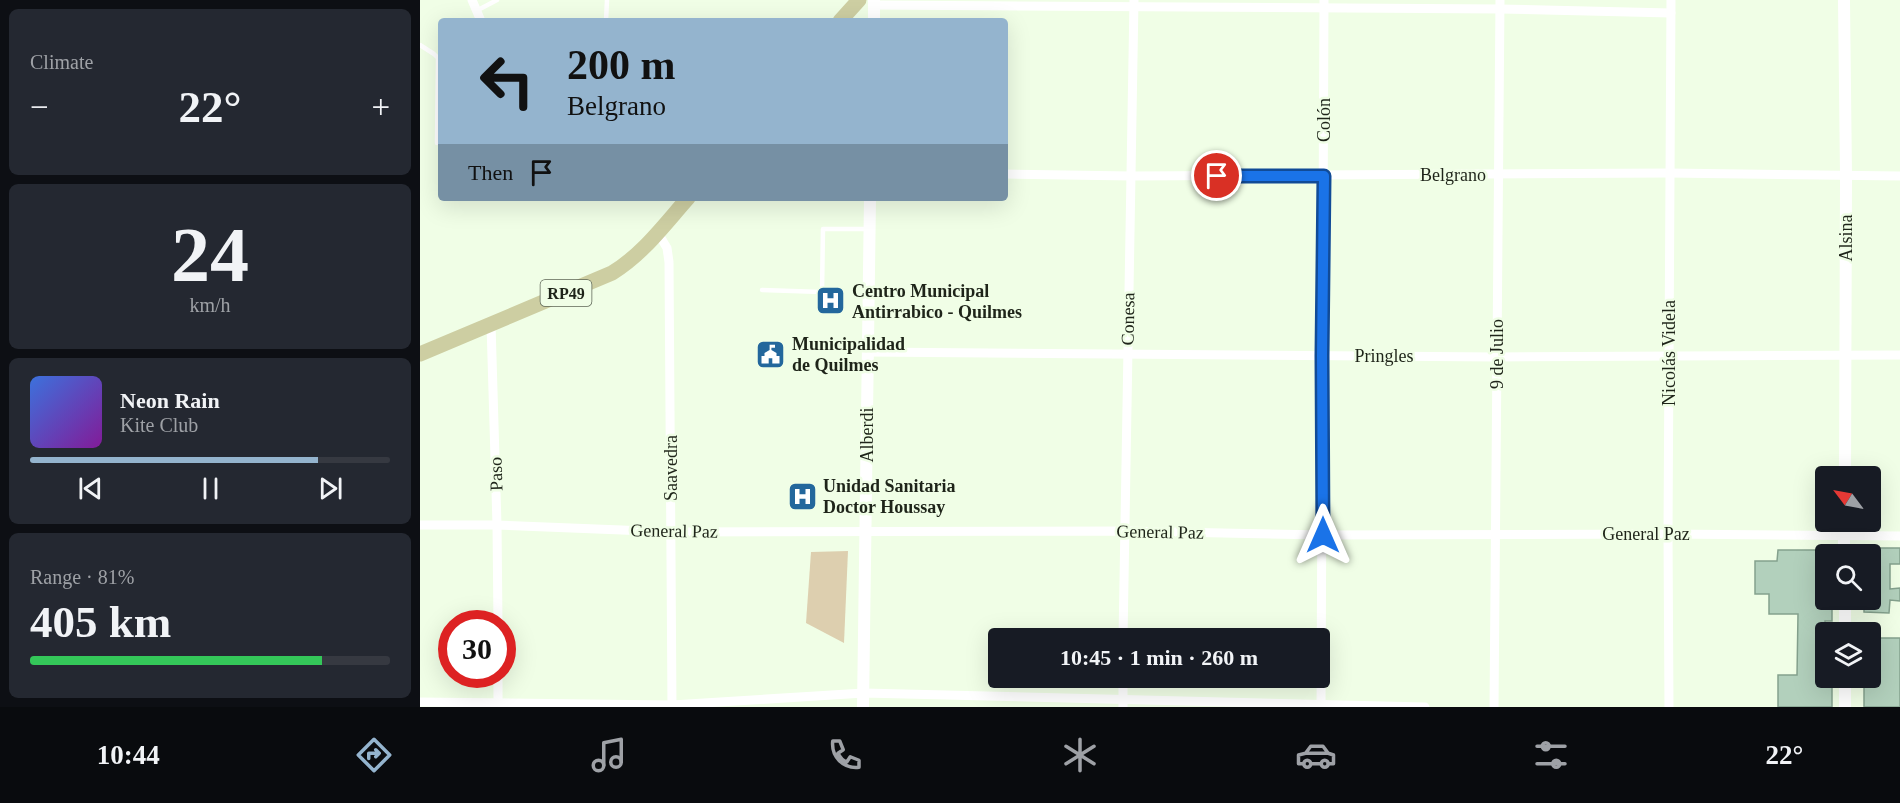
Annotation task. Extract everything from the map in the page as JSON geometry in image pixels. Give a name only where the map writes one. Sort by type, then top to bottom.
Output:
[{"type":"main road","points":[[845,18],[869,2]]},
{"type":"main road","name":"RP49","points":[[420,354],[612,273],[633,259],[685,201]]},
{"type":"street","points":[[472,0],[480,18]]},
{"type":"street","name":"Nicolás Videla","points":[[1669,707],[1671,0]]},
{"type":"street","name":"Alsina","points":[[1844,0],[1845,466]]},
{"type":"street","points":[[873,18],[869,2],[1500,4],[1671,13]]},
{"type":"street","name":"Conesa","points":[[1123,628],[1134,3]]},
{"type":"street","name":"Colón","points":[[1321,705],[1324,4]]},
{"type":"street","name":"9 de Julio","points":[[1494,707],[1500,4]]},
{"type":"street","name":"Belgrano","points":[[1008,174],[1324,176],[1669,173],[1900,176]]},
{"type":"street","name":"Alberdi","points":[[863,707],[870,201]]},
{"type":"street","name":"Saavedra","points":[[658,233],[668,248],[669,262],[672,706]]},
{"type":"street","name":"Paso","points":[[491,324],[498,610]]},
{"type":"street","name":"Pringles","points":[[867,352],[1497,357],[1900,355]]},
{"type":"street","name":"General Paz","points":[[420,525],[497,525],[672,532],[1124,531],[1323,535],[1900,536]]},
{"type":"street","points":[[1844,532],[1844,544]]},
{"type":"street","points":[[498,688],[498,705]]},
{"type":"street","points":[[1845,688],[1845,707]]},
{"type":"street","points":[[420,702],[672,706],[864,693],[1123,703],[1425,707]]},
{"type":"lane","points":[[478,10],[497,0]]},
{"type":"lane","points":[[606,18],[607,0]]},
{"type":"lane","points":[[420,45],[438,58],[437,143]]},
{"type":"lane","points":[[762,290],[822,292],[823,229],[870,229]]},
{"type":"shaded area","points":[[848,551],[844,643],[806,623],[811,552]]},
{"type":"building","points":[[1881,548],[1900,548],[1900,564],[1890,564],[1890,589],[1900,588],[1900,601],[1890,600],[1889,613],[1864,612],[1864,610],[1881,610]]},
{"type":"building","points":[[1778,550],[1815,550],[1815,610],[1832,610],[1832,621],[1815,622],[1815,688],[1832,688],[1832,707],[1778,707],[1778,675],[1797,675],[1798,614],[1769,614],[1769,594],[1755,594],[1755,561],[1777,561]]},
{"type":"building","points":[[1881,638],[1900,638],[1900,707],[1864,707],[1864,688],[1881,688]]},
{"type":"place","name":"Centro Municipal Antirrabico - Quilmes","points":[[831,301]]},
{"type":"place","name":"Municipalidad de Quilmes","points":[[771,354]]},
{"type":"place","name":"Unidad Sanitaria Doctor Houssay","points":[[802,496]]},
{"type":"route","points":[[1217,176],[1324,176],[1323,535]]}]
